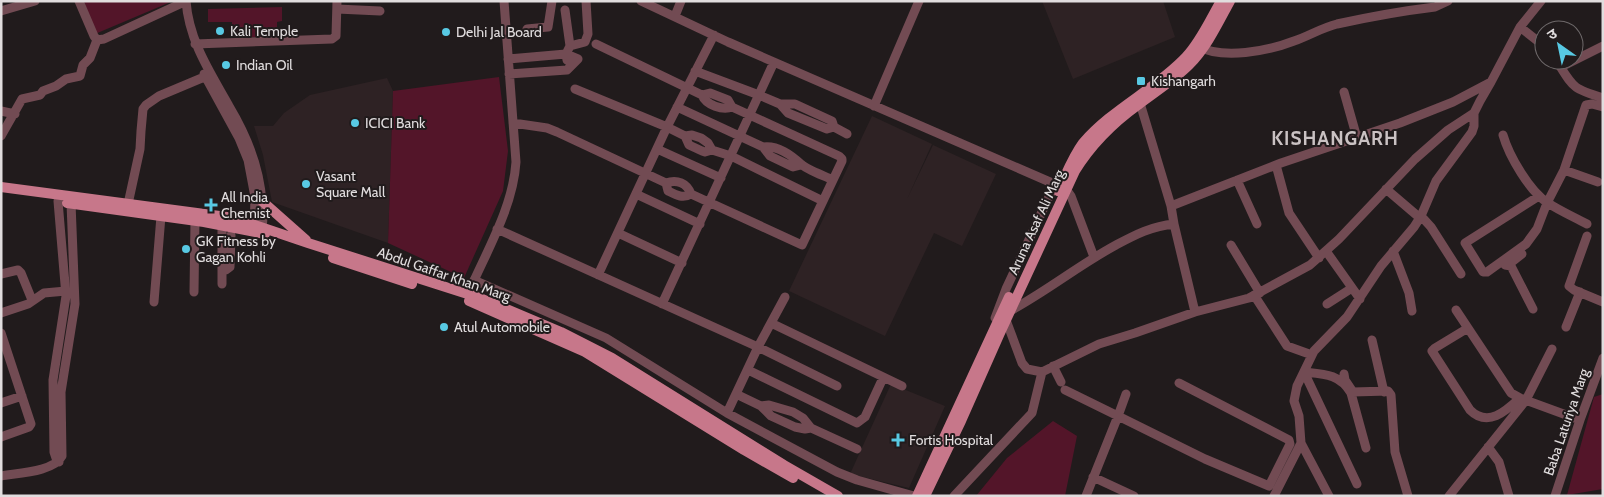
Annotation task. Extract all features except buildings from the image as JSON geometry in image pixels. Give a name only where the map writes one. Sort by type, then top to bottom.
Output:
[{"type":"main road","name":"Aruna Asaf Ali Marg","points":[[915,496],[1073,159],[1088,138],[1109,119],[1199,47],[1221,1]]},
{"type":"main road","name":"Aruna Asaf Ali Marg","points":[[926,496],[962,421],[1061,186],[1098,140],[1140,103],[1185,69],[1230,1]]},
{"type":"main road","name":"Abdul Gaffar Khan Marg","points":[[1,187],[220,215],[347,263],[468,301],[571,345],[620,372],[744,450],[825,496]]},
{"type":"main road","name":"Abdul Gaffar Khan Marg","points":[[1,193],[258,229],[468,294],[600,351],[784,465],[838,496]]},
{"type":"main road","points":[[262,201],[311,244]]},
{"type":"street","points":[[1,11],[35,1]]},
{"type":"street","points":[[78,1],[94,36],[98,40]]},
{"type":"street","points":[[468,294],[497,229],[513,184],[515,172],[504,1]]},
{"type":"street","points":[[527,29],[548,27],[552,1]]},
{"type":"street","points":[[508,59],[568,50],[585,42],[588,34],[586,1]]},
{"type":"street","points":[[641,1],[774,62],[1061,186],[1071,196],[1094,258]]},
{"type":"street","points":[[675,16],[681,1]]},
{"type":"street","points":[[874,106],[919,1]]},
{"type":"street","points":[[1199,47],[1225,52],[1260,50],[1282,45],[1315,31],[1338,24],[1448,1]]},
{"type":"street","points":[[1329,496],[1301,443],[1299,416],[1294,401],[1295,392],[1312,355],[1321,343],[1347,317],[1381,266],[1421,217],[1436,181],[1470,135],[1474,126],[1474,113],[1520,27],[1541,1]]},
{"type":"street","points":[[98,40],[104,39],[182,2]]},
{"type":"street","points":[[182,2],[195,44],[208,76],[248,160],[255,197],[258,229]]},
{"type":"street","points":[[182,2],[183,24],[189,44],[235,116],[248,143],[259,175],[262,201],[258,229]]},
{"type":"street","points":[[195,44],[332,39],[336,36],[337,5],[380,10]]},
{"type":"street","points":[[509,74],[568,70],[578,59],[568,50],[565,10]]},
{"type":"street","points":[[1520,27],[1534,38]]},
{"type":"street","points":[[598,275],[667,127],[714,35]]},
{"type":"street","points":[[1,136],[22,99],[40,95],[42,90],[56,86],[66,79],[80,76],[83,65],[92,56],[98,40]]},
{"type":"street","points":[[513,123],[552,130],[666,183],[676,181],[684,184],[688,187],[691,194],[802,245],[842,161],[839,156],[732,107],[728,100],[710,93],[702,95],[596,44]]},
{"type":"street","points":[[1584,53],[1603,46]]},
{"type":"street","points":[[662,304],[774,62]]},
{"type":"street","points":[[1562,70],[1567,80],[1574,87],[1603,98]]},
{"type":"street","points":[[695,71],[780,104],[788,113],[827,129],[834,127],[847,134]]},
{"type":"street","points":[[128,204],[140,149],[143,109],[159,96],[208,76]]},
{"type":"street","points":[[1171,206],[1276,164],[1400,124],[1439,108],[1491,82]]},
{"type":"street","points":[[576,89],[685,136],[692,135],[701,138],[708,143],[712,150],[731,156],[823,201]]},
{"type":"street","points":[[1344,92],[1357,138]]},
{"type":"street","points":[[1140,103],[1171,206],[1195,312]]},
{"type":"street","points":[[1539,196],[1465,243],[1481,270],[1486,272],[1526,244],[1537,229],[1564,170],[1586,105],[1592,104],[1603,108]]},
{"type":"street","points":[[677,107],[763,147],[771,146],[776,148],[796,158],[801,165],[833,180]]},
{"type":"street","points":[[1,110],[14,114]]},
{"type":"street","points":[[1174,224],[1157,226],[1140,233],[1094,258],[1008,315],[1022,363],[1027,369],[1042,372],[1099,344],[1136,334],[1195,312],[1237,302],[1257,294],[1310,265],[1326,251],[1415,159],[1436,140],[1474,113]]},
{"type":"street","points":[[1503,136],[1512,158],[1539,196],[1549,204],[1586,224]]},
{"type":"street","points":[[657,149],[721,178]]},
{"type":"street","points":[[1276,164],[1289,213],[1319,258]]},
{"type":"street","points":[[1564,170],[1598,182]]},
{"type":"street","points":[[1237,180],[1257,224]]},
{"type":"street","points":[[950,416],[977,361],[1006,289],[1061,186]]},
{"type":"street","points":[[1386,189],[1431,227],[1461,274]]},
{"type":"street","points":[[636,194],[700,224]]},
{"type":"street","points":[[1,476],[41,469],[59,462],[62,453],[57,385],[66,291],[58,201]]},
{"type":"street","points":[[57,385],[75,304],[71,203]]},
{"type":"street","points":[[1490,274],[1502,266],[1508,265],[1527,250],[1541,232],[1549,204]]},
{"type":"street","points":[[154,302],[161,216]]},
{"type":"street","points":[[194,292],[195,220]]},
{"type":"street","points":[[222,225],[222,284]]},
{"type":"street","points":[[497,229],[758,347],[836,386]]},
{"type":"street","points":[[618,233],[682,263]]},
{"type":"street","points":[[222,271],[229,269],[230,266],[231,236]]},
{"type":"street","points":[[1587,236],[1569,284],[1571,288],[1603,302]]},
{"type":"street","points":[[1231,246],[1287,346],[1312,355]]},
{"type":"street","points":[[1326,251],[1360,299]]},
{"type":"street","points":[[1393,252],[1409,293],[1412,311]]},
{"type":"street","points":[[1508,265],[1511,266],[1533,309]]},
{"type":"street","points":[[1,274],[18,270],[32,300]]},
{"type":"street","points":[[474,280],[606,338],[727,413],[837,472],[857,480],[915,496]]},
{"type":"street","points":[[1327,304],[1352,288]]},
{"type":"street","points":[[1,313],[24,306],[44,293],[66,291]]},
{"type":"street","points":[[1566,328],[1580,292]]},
{"type":"street","points":[[727,413],[758,347],[785,297]]},
{"type":"street","points":[[1456,310],[1511,393],[1580,420]]},
{"type":"street","points":[[771,323],[902,386]]},
{"type":"street","points":[[1468,328],[1432,351],[1470,410],[1483,418],[1496,417],[1523,399]]},
{"type":"street","points":[[1,437],[31,426],[2,340]]},
{"type":"street","points":[[1372,340],[1384,392]]},
{"type":"street","points":[[1449,496],[1488,448],[1523,399],[1552,349]]},
{"type":"street","name":"Baba Laturiya Marg","points":[[1555,496],[1603,358]]},
{"type":"street","points":[[1053,366],[1063,386],[1118,416],[1205,459],[1269,486],[1290,442],[1182,385]]},
{"type":"street","points":[[748,370],[856,423],[865,417],[883,378]]},
{"type":"street","points":[[954,496],[1032,413],[1042,372]]},
{"type":"street","points":[[1304,372],[1336,376],[1347,387],[1351,393],[1366,448]]},
{"type":"street","points":[[1304,372],[1357,484]]},
{"type":"street","points":[[1344,374],[1345,380],[1354,392],[1388,392],[1391,395],[1394,452],[1408,496]]},
{"type":"street","points":[[736,394],[762,406],[772,416],[795,427],[811,428],[857,449]]},
{"type":"street","points":[[1086,496],[1126,394]]},
{"type":"street","points":[[1,403],[22,396]]},
{"type":"street","points":[[1274,496],[1301,443]]},
{"type":"street","points":[[1488,448],[1499,462],[1509,496]]},
{"type":"street","points":[[1093,477],[1134,496]]},
{"type":"shaded area","points":[[84,1],[173,1],[95,34]]},
{"type":"shaded area","points":[[1042,1],[1163,1],[1175,37],[1073,79]]},
{"type":"shaded area","points":[[282,7],[282,21],[277,22],[277,29],[274,30],[275,37],[232,37],[232,22],[208,22],[208,9]]},
{"type":"shaded area","points":[[499,77],[508,151],[503,191],[464,278],[388,243],[393,91]]},
{"type":"shaded area","name":"Vasant Square Mall","points":[[387,78],[393,91],[388,243],[272,202],[263,155],[254,126],[273,126],[284,113],[310,95]]},
{"type":"shaded area","points":[[872,116],[932,144],[907,199],[933,145],[996,174],[962,246],[934,233],[885,336],[789,291]]},
{"type":"shaded area","name":"Fortis Hospital","points":[[891,384],[945,406],[909,488],[850,474]]},
{"type":"shaded area","points":[[1603,394],[1603,489],[1567,495],[1594,397]]},
{"type":"shaded area","points":[[1053,421],[1077,436],[1065,496],[976,496],[1007,458]]},
{"type":"place","name":"Kali Temple","points":[[220,31]]},
{"type":"place","name":"Delhi Jal Board","points":[[446,32]]},
{"type":"place","name":"Indian Oil","points":[[226,65]]},
{"type":"place","name":"Kishangarh","points":[[1141,81]]},
{"type":"place","name":"ICICI Bank","points":[[355,123]]},
{"type":"place","name":"Vasant Square Mall","points":[[306,184]]},
{"type":"place","name":"All India Chemist","points":[[211,205]]},
{"type":"place","name":"GK Fitness by Gagan Kohli","points":[[186,249]]},
{"type":"place","name":"Atul Automobile","points":[[444,327]]},
{"type":"place","name":"Fortis Hospital","points":[[898,440]]},
{"type":"district","name":"KISHANGARH","points":[[1335,138]]}]
